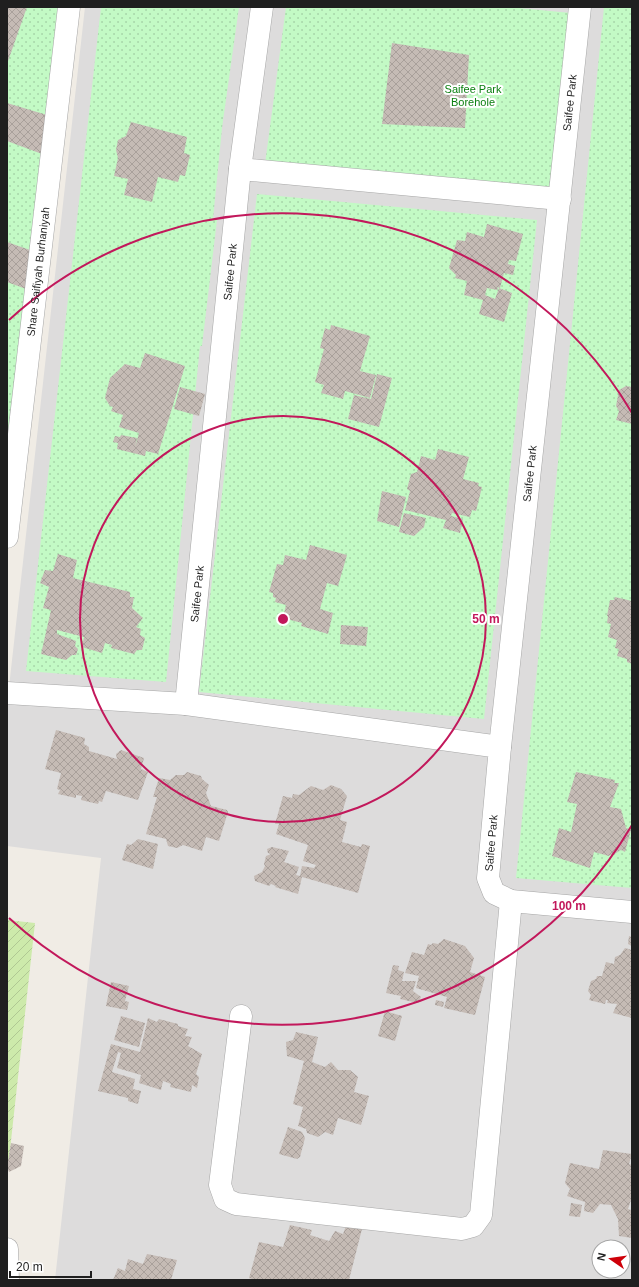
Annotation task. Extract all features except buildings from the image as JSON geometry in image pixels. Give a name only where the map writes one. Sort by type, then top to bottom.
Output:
[{"type":"street","name":"Share Saifiyah Burhaniyah","points":[[7,537],[69,7]]},
{"type":"street","name":"Saifee Park","points":[[186,704],[240,170],[262,7]]},
{"type":"street","name":"Saifee Park","points":[[580,7],[500,747],[488,878],[494,893],[511,901],[632,912]]},
{"type":"street","points":[[240,170],[560,199]]},
{"type":"street","points":[[7,693],[186,704],[500,747]]},
{"type":"street","points":[[241,1016],[220,1185],[224,1199],[236,1204],[462,1229],[474,1226],[481,1215],[511,901]]},
{"type":"street","points":[[7,1249],[8,1280]]},
{"type":"shaded area","points":[[85,7],[632,7],[632,1280],[55,1280],[101,858],[7,846],[7,705]]},
{"type":"green space","points":[[7,7],[63,7],[7,459]]},
{"type":"green space","points":[[101,7],[239,7],[222,128],[213,219],[217,220],[202,346],[200,346],[166,682],[26,671]]},
{"type":"green space","name":"Saifee Park Borehole","points":[[286,7],[507,7],[571,13],[554,192],[265,164]]},
{"type":"green space","points":[[604,7],[632,7],[632,888],[516,878]]},
{"type":"green space","points":[[257,194],[537,220],[484,719],[199,692]]},
{"type":"green space","points":[[7,920],[35,923],[7,1177]]}]
